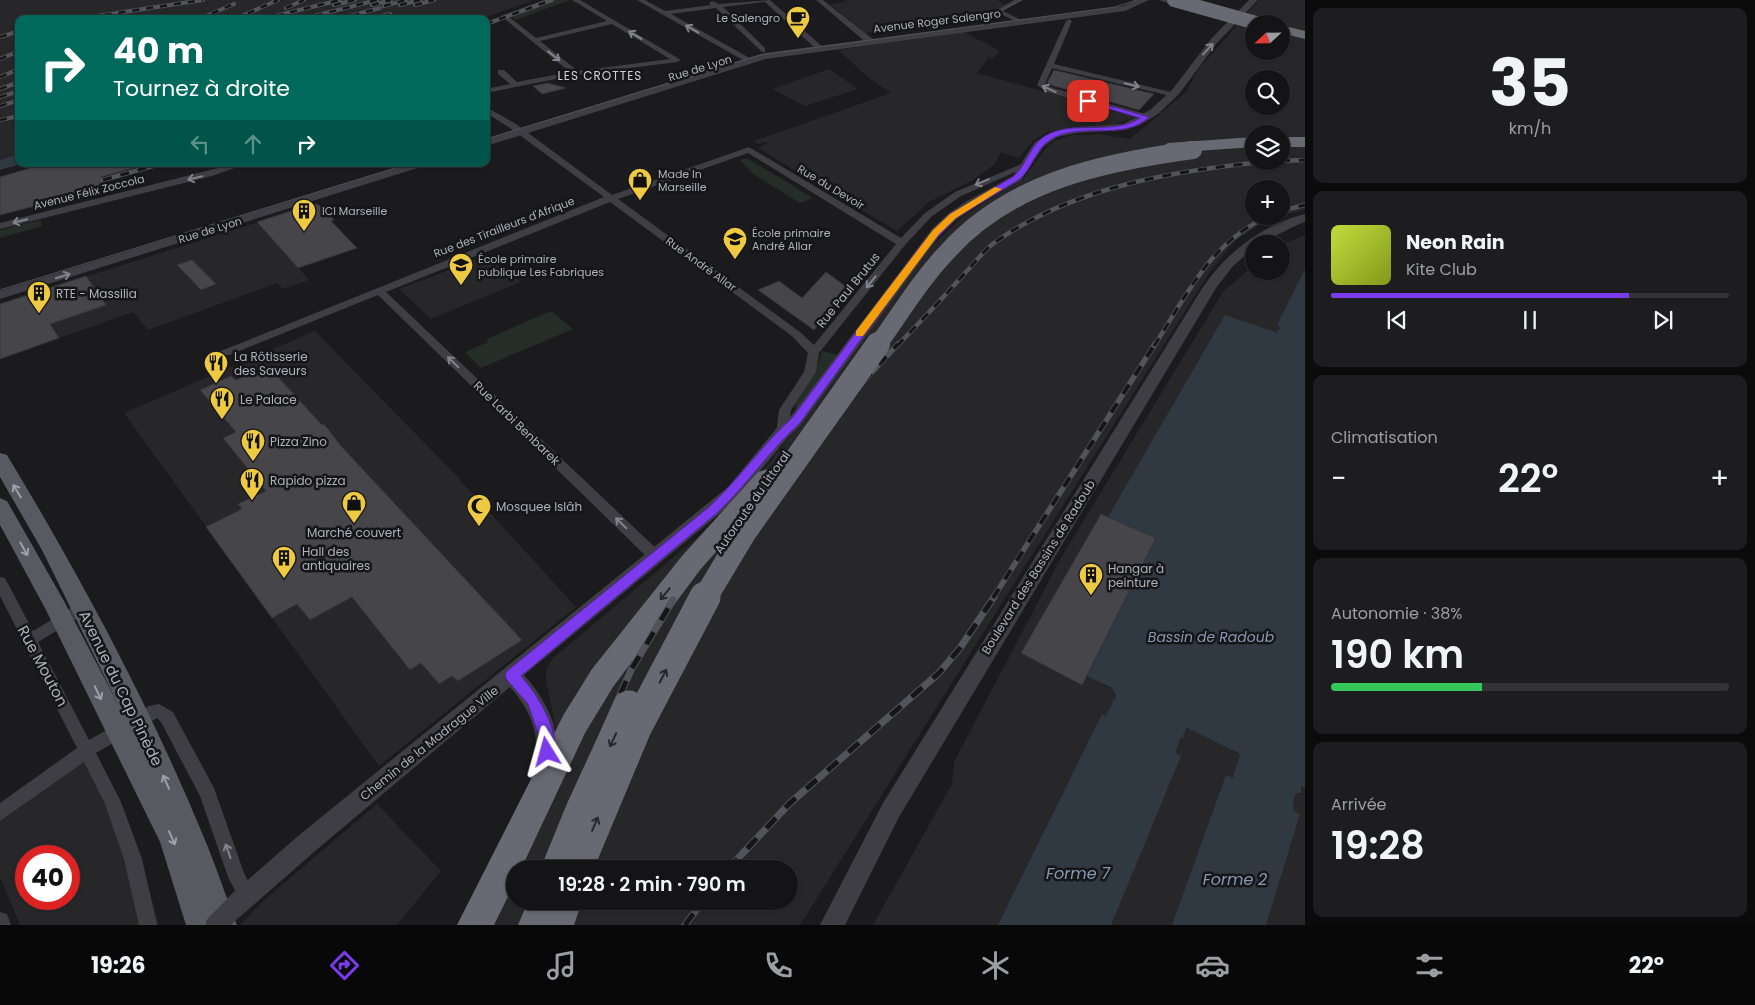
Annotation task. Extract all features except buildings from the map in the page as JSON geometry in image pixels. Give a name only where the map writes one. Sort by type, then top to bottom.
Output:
[{"type":"highway","points":[[1174,0],[1245,20]]},
{"type":"highway","points":[[1290,31],[1305,35]]},
{"type":"highway","points":[[1290,142],[1305,142]]},
{"type":"highway","name":"Autoroute du Littoral","points":[[561,860],[586,800],[646,673],[684,604],[767,478],[927,261],[944,241],[964,223],[994,202],[1028,184],[1080,166],[1171,147],[1245,143]]},
{"type":"highway","points":[[1290,146],[1305,146]]},
{"type":"highway","name":"Autoroute du Littoral","points":[[581,860],[636,728],[697,611],[744,533],[922,283],[951,247],[982,219],[1000,207],[1036,188],[1077,172],[1151,155],[1245,147]]},
{"type":"highway","points":[[474,925],[553,772],[561,750],[589,700],[636,630],[730,516],[767,478]]},
{"type":"highway","points":[[536,925],[542,910]]},
{"type":"highway","points":[[556,925],[562,910]]},
{"type":"main road","name":"Avenue du Cap Pinède","points":[[0,460],[52,548],[72,613]]},
{"type":"main road","name":"Avenue du Cap Pinède","points":[[0,506],[72,613],[127,725],[234,910]]},
{"type":"main road","name":"Avenue du Cap Pinède","points":[[127,725],[173,839],[201,925]]},
{"type":"street","points":[[550,0],[504,16],[576,73]]},
{"type":"street","points":[[490,90],[576,73],[677,60],[575,0]]},
{"type":"street","points":[[640,0],[751,61]]},
{"type":"street","points":[[706,0],[718,6],[762,50]]},
{"type":"street","points":[[663,13],[766,0],[817,46]]},
{"type":"street","points":[[819,0],[867,39]]},
{"type":"street","points":[[1017,20],[998,11],[1019,0]]},
{"type":"street","name":"Avenue Roger Salengro","points":[[1017,20],[1112,5],[1131,0]]},
{"type":"street","name":"Avenue Roger Salengro","points":[[741,56],[762,50],[817,46],[1124,8],[1145,0]]},
{"type":"street","points":[[1163,0],[1236,17]]},
{"type":"street","points":[[1188,0],[1236,17]]},
{"type":"street","name":"Chemin de la Madrague Ville","points":[[216,925],[306,844],[734,491],[782,433],[796,420],[936,232],[953,216],[1017,178],[1039,145],[1049,137],[1076,130],[1122,128],[1135,124],[1146,117],[1181,87],[1202,55],[1254,0]]},
{"type":"street","points":[[1069,21],[1041,84],[1044,88],[1146,117]]},
{"type":"street","points":[[535,40],[614,22]]},
{"type":"street","name":"Avenue Roger Salengro","points":[[731,66],[817,46]]},
{"type":"street","name":"Rue de Lyon","points":[[490,141],[517,129],[741,56]]},
{"type":"street","points":[[1050,65],[1172,95]]},
{"type":"street","name":"Rue de Lyon","points":[[490,133],[517,129],[731,66]]},
{"type":"street","points":[[501,72],[517,86]]},
{"type":"street","name":"Rue André Allar","points":[[490,105],[510,120],[517,129]]},
{"type":"street","name":"Rue André Allar","points":[[490,112],[517,129],[796,334],[814,352]]},
{"type":"street","name":"Rue des Tirailleurs d'Afrique","points":[[225,353],[611,198],[749,150]]},
{"type":"street","name":"Rue du Devoir","points":[[749,150],[902,244]]},
{"type":"street","name":"Rue Paul Brutus","points":[[814,352],[928,215],[958,194],[1027,164]]},
{"type":"street","name":"Avenue Félix Zoccola","points":[[0,226],[232,167]]},
{"type":"street","name":"Rue de Lyon","points":[[0,284],[380,167]]},
{"type":"street","name":"Rue de Lyon","points":[[0,295],[410,167]]},
{"type":"street","name":"Boulevard des Bassins de Radoub","points":[[832,925],[896,801],[1210,287],[1224,267],[1242,248],[1271,232],[1305,218]]},
{"type":"street","name":"Boulevard des Bassins de Radoub","points":[[1271,232],[1305,226]]},
{"type":"street","name":"Rue Larbi Benbarek","points":[[378,290],[656,557]]},
{"type":"street","points":[[782,433],[785,410],[810,372],[814,352]]},
{"type":"street","name":"Rue Mouton","points":[[0,582],[28,641],[88,750],[113,802],[126,840],[148,925]]},
{"type":"street","points":[[28,641],[72,613]]},
{"type":"street","points":[[462,925],[543,766],[547,752],[548,739],[533,701],[512,675]]},
{"type":"street","points":[[0,813],[88,750],[127,725],[149,713],[159,711],[167,717],[208,794],[237,877],[234,910]]},
{"type":"street","points":[[0,921],[2,925]]},
{"type":"shaded area","points":[[0,0],[534,0],[490,16],[15,15],[15,163],[0,168]]},
{"type":"shaded area","points":[[555,0],[570,0],[515,20],[511,15]]},
{"type":"shaded area","points":[[844,0],[997,0],[1005,5],[983,17],[865,33],[830,4],[847,2]]},
{"type":"shaded area","points":[[1259,0],[1305,0],[1305,210],[1290,214],[1290,180],[1245,180],[1245,225],[1259,225],[1235,241],[1209,273],[800,925],[482,925],[506,877],[506,910],[798,910],[798,860],[514,860],[563,763],[546,680],[546,671],[552,659],[711,526],[747,493],[933,245],[963,216],[1023,179],[1047,147],[1054,141],[1072,135],[1098,134],[1130,139],[1186,92],[1197,71],[1245,16],[1245,60],[1290,60],[1290,15],[1246,15]]},
{"type":"shaded area","points":[[964,32],[1000,51],[992,59],[986,57],[988,59],[977,73],[1135,117],[1113,125],[1071,127],[1048,132],[1034,140],[1019,158],[1001,152],[995,164],[971,181],[929,202],[897,231],[758,148],[768,143],[759,144],[754,141],[891,93],[869,78],[838,50]]},
{"type":"shaded area","points":[[829,69],[858,89],[805,106],[772,89]]},
{"type":"shaded area","points":[[747,158],[813,198],[800,203],[753,174],[740,160]]},
{"type":"shaded area","points":[[40,220],[42,226],[0,238],[0,230]]},
{"type":"shaded area","points":[[258,222],[309,280],[283,289],[277,283],[148,330],[133,312],[0,359],[0,304]]},
{"type":"shaded area","points":[[1305,235],[1305,339],[1269,331],[1109,517],[1156,538],[1087,675],[1115,691],[1114,701],[1183,735],[1185,730],[1190,729],[1305,788],[1305,925],[873,925],[952,784],[954,762],[1062,556],[1223,292],[1245,273],[1245,280],[1290,280],[1290,241]]},
{"type":"shaded area","name":"École primaire publique Les Fabriques","points":[[489,255],[521,282],[431,319],[399,289]]},
{"type":"shaded area","points":[[551,311],[573,329],[481,368],[465,352],[488,342],[487,339]]},
{"type":"shaded area","points":[[315,331],[450,469],[576,607],[379,766],[124,413]]},
{"type":"shaded area","points":[[822,351],[838,355],[797,410],[795,408],[796,402],[815,373]]},
{"type":"shaded area","points":[[95,751],[140,856],[159,925],[20,925],[0,877],[0,820]]},
{"type":"shaded area","points":[[377,804],[441,871],[397,925],[240,925],[263,901]]},
{"type":"water","name":"Bassin de Radoub","points":[[1305,269],[1305,788],[1301,786],[1301,793],[1296,793],[1293,801],[1294,811],[1300,814],[1266,925],[1172,925],[1226,775],[1233,778],[1240,754],[1187,728],[1183,735],[1185,739],[1181,737],[1175,752],[1181,756],[1111,925],[998,925],[1102,714],[1106,716],[1113,702],[1111,699],[1115,700],[1116,695],[1112,688],[1087,676],[1156,538],[1108,517],[1225,315],[1278,333],[1277,330],[1280,330],[1281,327],[1277,325]]},
{"type":"waterway","points":[[0,165],[15,160]]},
{"type":"tram line","points":[[980,20],[1022,0]]},
{"type":"tram line","points":[[490,138],[760,55],[1115,7],[1137,0]]},
{"type":"tram line","points":[[0,290],[398,167]]},
{"type":"railway","points":[[104,15],[203,0]]},
{"type":"railway","points":[[244,15],[278,0]]},
{"type":"railway","points":[[286,8],[304,0]]},
{"type":"railway","points":[[279,15],[340,0]]},
{"type":"railway","points":[[334,5],[355,0]]},
{"type":"railway","points":[[318,15],[377,0]]},
{"type":"railway","points":[[372,5],[391,0]]},
{"type":"railway","points":[[384,6],[406,0]]},
{"type":"railway","points":[[400,5],[420,0]]},
{"type":"railway","points":[[415,5],[434,0]]},
{"type":"railway","points":[[490,23],[552,0]]},
{"type":"railway","points":[[208,15],[234,4]]},
{"type":"railway","points":[[354,15],[380,8]]},
{"type":"railway","points":[[386,15],[390,14]]},
{"type":"railway","points":[[0,37],[15,32]]},
{"type":"railway","points":[[0,59],[15,53]]},
{"type":"railway","points":[[0,77],[15,71]]},
{"type":"railway","points":[[0,89],[15,83]]},
{"type":"railway","points":[[0,97],[15,92]]},
{"type":"railway","points":[[0,106],[15,101]]},
{"type":"railway","points":[[0,120],[15,117]]},
{"type":"railway","points":[[1290,161],[1305,160]]},
{"type":"railway","points":[[897,346],[986,250],[1025,223],[1058,207],[1092,194],[1128,184],[1164,176],[1245,164]]},
{"type":"railway","points":[[103,180],[149,167]]},
{"type":"railway","points":[[1290,209],[1305,205]]},
{"type":"railway","points":[[1154,346],[1202,272],[1230,241],[1252,225]]},
{"type":"railway","points":[[849,397],[898,344]]},
{"type":"railway","points":[[993,598],[1155,344]]},
{"type":"railway","points":[[736,860],[789,804],[939,673],[960,648],[994,597]]},
{"type":"railway","points":[[598,745],[631,670],[673,600]]},
{"type":"railway","points":[[685,925],[696,910]]},
{"type":"slow traffic","points":[[860,334],[936,232],[953,216],[998,189]]},
{"type":"place","name":"Le Salengro","points":[[798,39]]},
{"type":"place","name":"Made In Marseille","points":[[640,201]]},
{"type":"place","name":"ICI Marseille","points":[[304,232]]},
{"type":"place","name":"École primaire André Allar","points":[[735,260]]},
{"type":"place","name":"École primaire publique Les Fabriques","points":[[461,286]]},
{"type":"place","name":"RTE - Massilia","points":[[39,314]]},
{"type":"place","name":"La Rôtisserie des Saveurs","points":[[216,384]]},
{"type":"place","name":"Le Palace","points":[[222,420]]},
{"type":"place","name":"Pizza Zino","points":[[253,462]]},
{"type":"place","name":"Rapido pizza","points":[[252,501]]},
{"type":"place","name":"Marché couvert","points":[[354,524]]},
{"type":"place","name":"Mosquee Islâh","points":[[479,527]]},
{"type":"place","name":"Hall des antiquaires","points":[[284,579]]},
{"type":"place","name":"Hangar à peinture","points":[[1091,596]]},
{"type":"district","name":"LES CROTTES","points":[[600,75]]},
{"type":"route","points":[[547,752],[548,739],[533,701],[512,675],[549,642],[580,619],[734,491],[782,433],[796,420],[925,245],[953,216],[1017,178],[1024,171],[1039,145],[1049,137],[1061,132],[1076,130],[1122,128],[1135,124],[1146,117],[1088,101]]},
{"type":"water label","name":"Forme 7","points":[[1078,873]]},
{"type":"water label","name":"Forme 2","points":[[1235,879]]}]
